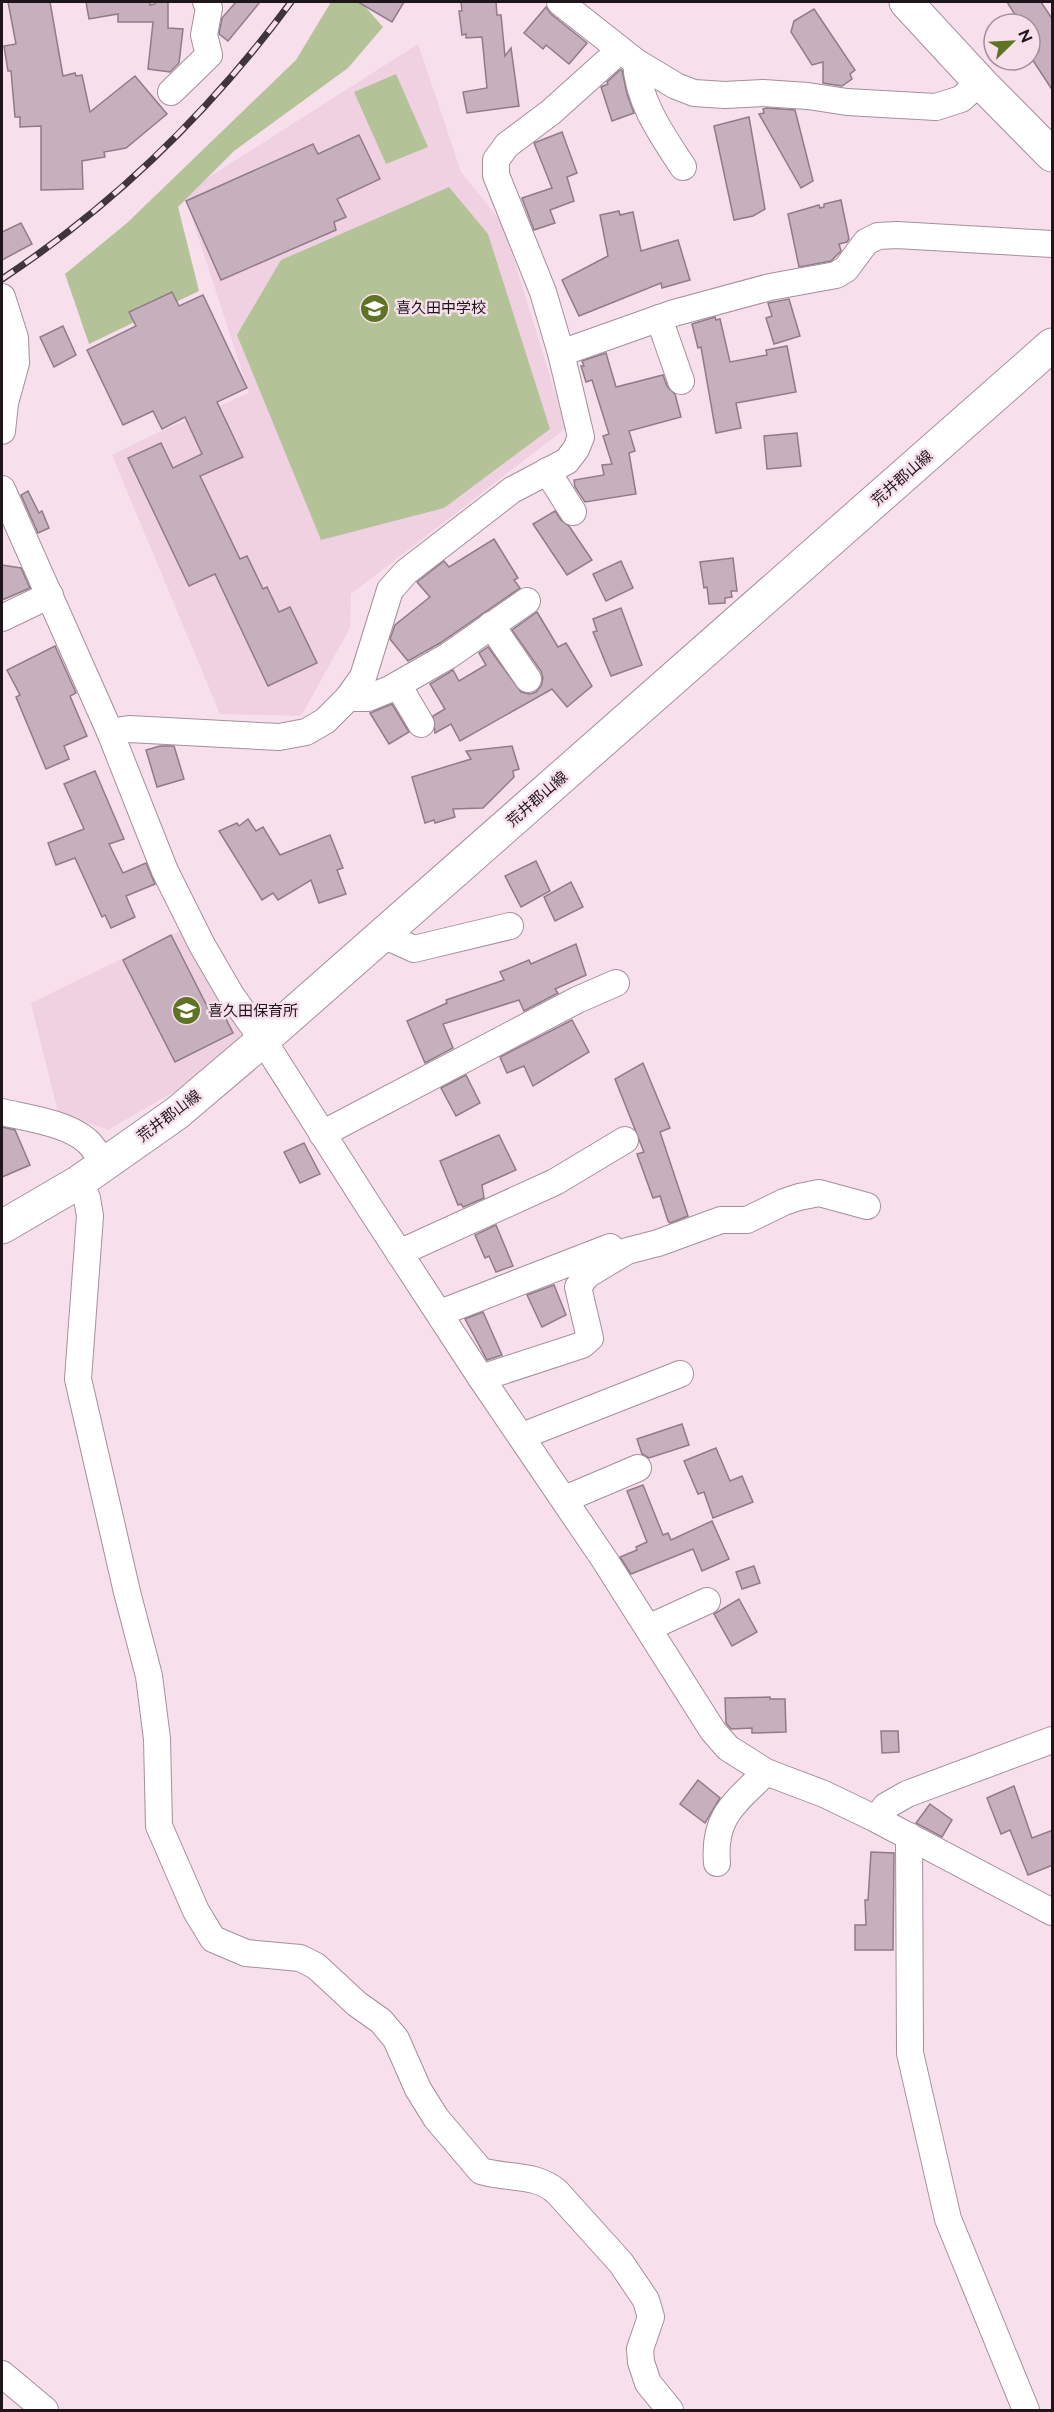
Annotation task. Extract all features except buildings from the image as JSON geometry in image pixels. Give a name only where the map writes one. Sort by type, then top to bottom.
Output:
[{"type":"main road","points":[[906,2],[980,82],[1053,155]]},
{"type":"main road","name":"荒井郡山線","points":[[2,1227],[92,1173],[177,1113],[383,935],[1053,345]]},
{"type":"street","points":[[171,92],[209,55],[204,35],[209,8],[206,2]]},
{"type":"street","points":[[560,2],[628,56],[676,86],[694,93],[797,95],[847,102],[936,108],[961,99],[980,82]]},
{"type":"street","points":[[628,56],[645,105],[684,167]]},
{"type":"street","points":[[110,732],[129,729],[279,737],[306,732],[325,721],[348,698],[363,677],[390,590],[406,572],[512,490],[567,461],[572,455],[581,437],[561,353],[543,292],[496,175],[496,160],[507,145],[628,56]]},
{"type":"street","points":[[561,353],[659,318],[770,287],[836,275],[846,269],[862,246],[878,236],[897,235],[1053,244]]},
{"type":"street","points":[[2,297],[15,338],[16,363],[5,403],[2,431]]},
{"type":"street","points":[[659,318],[681,381]]},
{"type":"street","points":[[547,471],[573,512]]},
{"type":"street","points":[[2,489],[110,732],[165,871],[202,945],[231,995],[263,1040],[481,1378],[565,1500],[713,1731],[728,1748],[766,1772],[824,1794],[876,1819],[1053,1912]]},
{"type":"street","points":[[2,618],[50,595]]},
{"type":"street","points":[[348,698],[368,698],[398,685],[448,656],[527,602]]},
{"type":"street","points":[[491,625],[528,679]]},
{"type":"street","points":[[398,685],[421,724]]},
{"type":"street","points":[[383,935],[414,949],[510,926]]},
{"type":"street","points":[[322,1134],[577,1000],[616,983]]},
{"type":"street","points":[[2,1112],[46,1122],[87,1141],[92,1173],[87,1198],[90,1216],[78,1379],[127,1592],[149,1676],[157,1739],[159,1826],[196,1911],[213,1939],[246,1953],[300,1958],[316,1966],[357,2004],[381,2021],[396,2038],[413,2078],[436,2118],[481,2171],[535,2179],[549,2184],[557,2192],[621,2264],[646,2300],[651,2317],[640,2349],[641,2362],[648,2383],[669,2410]]},
{"type":"street","points":[[399,1252],[555,1182],[625,1140]]},
{"type":"street","points":[[481,1378],[582,1345],[590,1338],[578,1287],[587,1275],[627,1251],[721,1220],[747,1220],[784,1202],[819,1193],[867,1206]]},
{"type":"street","points":[[440,1313],[629,1239]]},
{"type":"street","points":[[522,1436],[680,1374]]},
{"type":"street","points":[[565,1500],[638,1468]]},
{"type":"street","points":[[648,1628],[707,1601]]},
{"type":"street","points":[[876,1819],[885,1806],[907,1794],[1053,1740]]},
{"type":"street","points":[[717,1863],[716,1846],[719,1826],[728,1812],[766,1772]]},
{"type":"street","points":[[909,1836],[910,2053],[948,2219],[1026,2410]]},
{"type":"street","points":[[2,2374],[45,2410]]},
{"type":"shaded area","name":"喜久田中学校","points":[[418,44],[461,172],[503,224],[566,428],[351,594],[350,628],[301,716],[220,714],[112,455],[249,393],[184,193]]},
{"type":"shaded area","points":[[179,931],[244,1035],[175,1091],[108,1130],[58,1112],[31,1003]]},
{"type":"green space","points":[[331,2],[361,2],[383,27],[348,68],[234,151],[178,207],[199,291],[89,344],[65,274],[127,223],[296,60]]},
{"type":"green space","points":[[396,74],[428,147],[386,164],[354,92]]},
{"type":"green space","points":[[449,187],[488,234],[550,429],[444,508],[321,540],[237,335],[281,260]]},
{"type":"railway","points":[[2,279],[83,220],[159,153],[228,80],[291,2]]},
{"type":"place","name":"喜久田中学校","points":[[375,308]]},
{"type":"place","name":"喜久田保育所","points":[[187,1011]]}]
